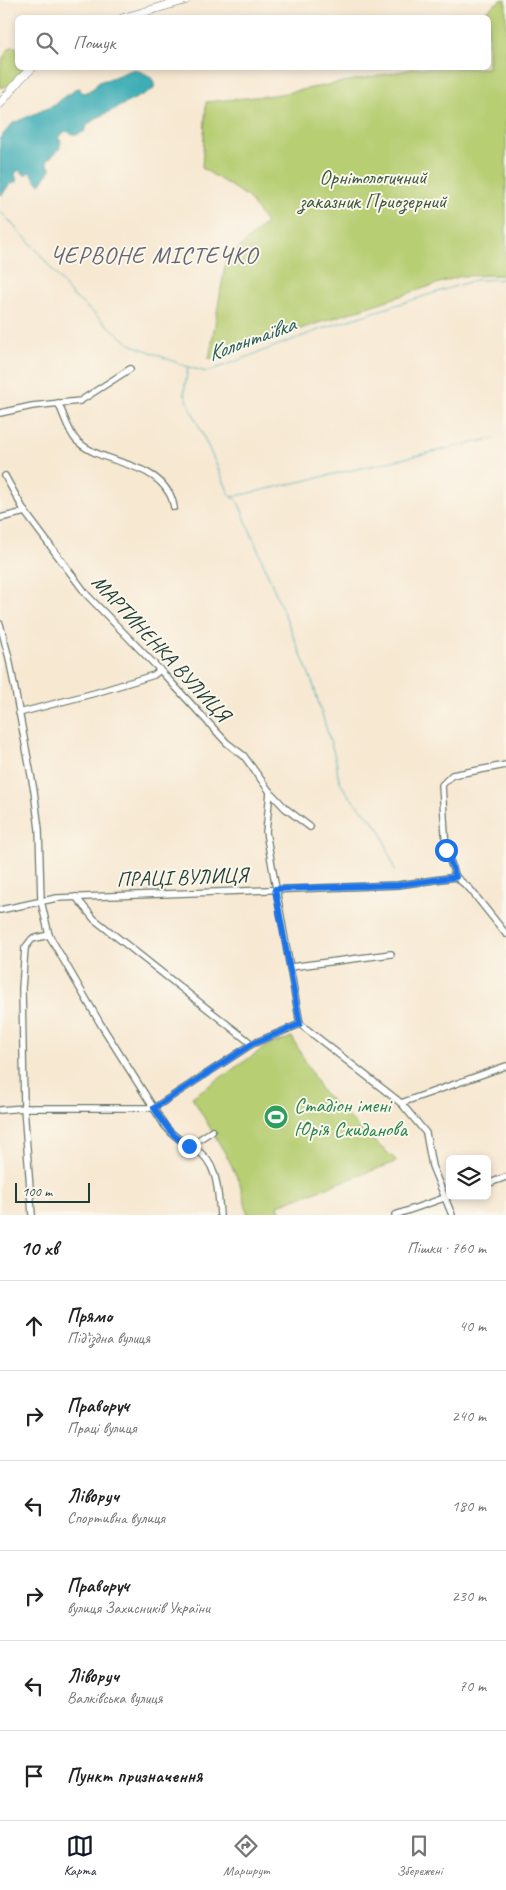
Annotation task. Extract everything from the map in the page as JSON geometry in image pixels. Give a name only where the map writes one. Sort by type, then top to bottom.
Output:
[{"type":"main road","points":[[132,15],[167,2],[186,0]]},
{"type":"main road","points":[[0,104],[30,70]]},
{"type":"street","points":[[0,413],[80,401],[130,369]]},
{"type":"street","points":[[58,403],[76,439],[97,454],[141,470],[154,477],[169,493],[174,507]]},
{"type":"street","name":"МАРТИНЕНКА ВУЛИЦЯ","points":[[6,476],[25,512],[87,595],[228,742],[244,756],[270,792],[286,808],[310,827]]},
{"type":"street","points":[[0,518],[25,512]]},
{"type":"street","points":[[0,624],[9,658],[34,792],[39,829],[40,901],[49,935],[100,1023],[165,1126],[174,1137],[208,1158],[216,1178],[220,1215]]},
{"type":"street","points":[[19,713],[104,691],[154,675],[160,670]]},
{"type":"street","points":[[506,765],[452,774],[442,785],[446,850],[456,877],[470,890],[506,934]]},
{"type":"street","points":[[270,792],[266,832],[300,1024],[401,1103],[426,1133],[432,1166],[446,1193]]},
{"type":"street","name":"ПРАЦІ ВУЛИЦЯ","points":[[0,910],[40,901],[76,897],[170,895],[398,885],[456,877]]},
{"type":"street","points":[[76,897],[94,918],[252,1044]]},
{"type":"street","points":[[32,1215],[24,1108],[22,988],[24,948],[32,939],[49,935]]},
{"type":"street","points":[[290,967],[391,954]]},
{"type":"street","points":[[0,1110],[24,1108],[154,1108],[252,1044],[300,1024]]},
{"type":"street","points":[[401,1103],[506,1066]]},
{"type":"street","points":[[189,1146],[212,1131]]},
{"type":"street","points":[[491,1183],[506,1177]]},
{"type":"street","points":[[395,1215],[446,1198]]},
{"type":"street","points":[[449,1200],[452,1215]]},
{"type":"green space","name":"Орнiтологичний заказник Приозерний","points":[[501,0],[506,0],[506,275],[461,276],[209,359],[226,260],[266,223],[248,197],[202,168],[206,102],[274,95],[408,70],[491,70],[491,15],[481,15]]},
{"type":"green space","points":[[11,47],[15,47],[15,70],[23,70],[11,84],[0,87],[3,60]]},
{"type":"green space","name":"Стадiон імені Юрія Скиданова","points":[[292,1037],[321,1090],[396,1162],[278,1205],[281,1215],[248,1215],[240,1184],[229,1160],[192,1097],[267,1046]]},
{"type":"water","points":[[137,70],[152,78],[154,89],[97,118],[88,124],[84,132],[76,135],[66,131],[58,137],[61,141],[59,150],[46,161],[50,168],[49,173],[40,184],[29,172],[25,175],[19,170],[15,174],[17,181],[9,185],[2,195],[0,194],[0,138],[13,123],[55,105],[66,95],[73,92],[74,89],[80,88],[80,91],[85,93],[95,87],[99,81]]},
{"type":"waterway","name":"Колонтаївка","points":[[0,211],[35,248],[72,295],[130,344],[188,367],[207,372],[324,328],[475,280],[506,279]]},
{"type":"waterway","points":[[188,367],[184,393],[229,493],[239,504],[313,684],[341,783],[352,799],[378,827],[395,871]]},
{"type":"waterway","points":[[232,497],[495,438]]},
{"type":"place","name":"Стадiон імені Юрія Скиданова","points":[[276,1117]]},
{"type":"district","name":"ЧЕРВОНЕ МІСТЕЧКО","points":[[154,255]]},
{"type":"route","points":[[189,1146],[174,1137],[154,1108],[252,1044],[300,1024],[275,889],[398,885],[456,877],[446,850]]}]
